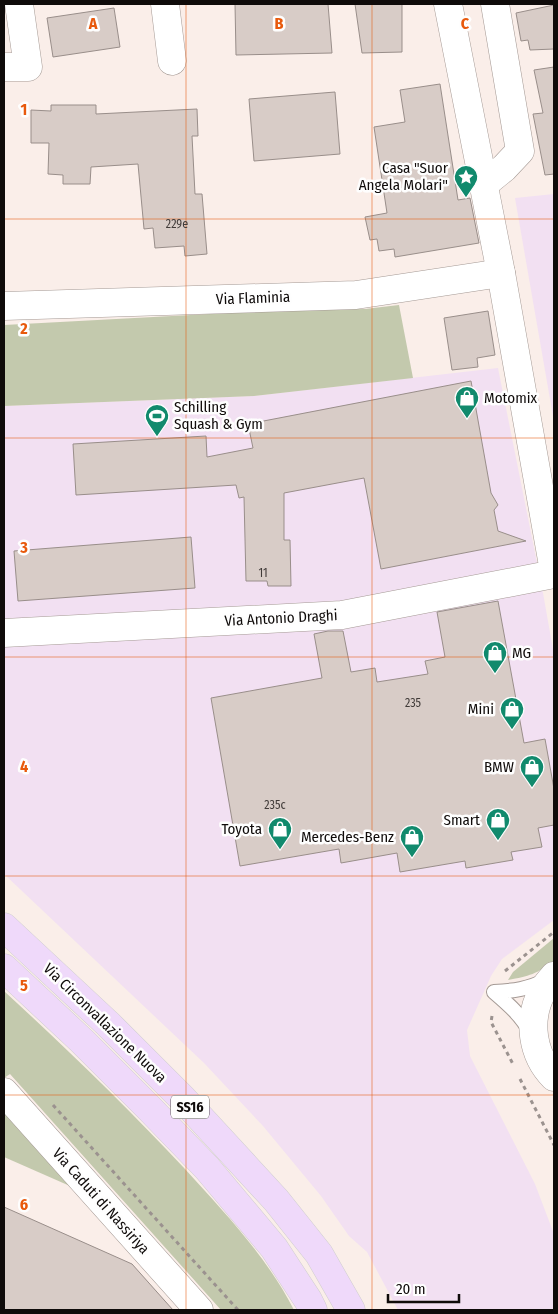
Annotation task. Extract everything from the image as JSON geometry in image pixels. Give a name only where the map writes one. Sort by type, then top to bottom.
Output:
[{"type":"main road","name":"Via Circonvallazione Nuova","points":[[4,927],[115,1031],[183,1099],[276,1200],[319,1254],[351,1310]]},
{"type":"main road","name":"Via Circonvallazione Nuova","points":[[4,968],[82,1041],[207,1168],[274,1248],[313,1310]]},
{"type":"street","points":[[4,67],[28,68],[19,4]]},
{"type":"street","points":[[165,4],[172,61]]},
{"type":"street","points":[[448,4],[482,185],[501,274],[554,573]]},
{"type":"street","points":[[482,185],[504,168],[520,151],[494,4]]},
{"type":"street","name":"Via Flaminia","points":[[4,306],[356,295],[501,274]]},
{"type":"street","name":"Via Antonio Draghi","points":[[4,632],[342,615],[554,573]]},
{"type":"street","points":[[554,976],[542,991],[536,1008],[533,1026],[541,1060],[554,1077]]},
{"type":"street","name":"Via Caduti di Nassiriya","points":[[4,1092],[199,1310]]},
{"type":"lane","points":[[536,1045],[526,1025],[517,1013],[494,992],[514,991],[536,986],[554,976]]},
{"type":"path","points":[[504,973],[554,932]]},
{"type":"shaded area","points":[[554,194],[554,422],[515,198]]},
{"type":"shaded area","points":[[498,368],[554,655],[554,920],[502,959],[491,976],[467,1030],[470,1056],[535,1184],[554,1234],[554,1310],[398,1310],[367,1252],[349,1236],[321,1196],[263,1126],[204,1063],[4,874],[4,406],[254,396]]},
{"type":"green space","points":[[399,305],[413,378],[254,396],[4,406],[4,325],[283,310],[365,309]]},
{"type":"green space","points":[[554,938],[554,961],[533,974],[508,980],[513,972]]},
{"type":"green space","points":[[4,991],[119,1100],[230,1219],[271,1272],[294,1310],[221,1310],[10,1074],[4,1078]]},
{"type":"green space","points":[[4,1107],[79,1190],[4,1157]]},
{"type":"building","points":[[235,4],[328,4],[332,53],[236,55]]},
{"type":"building","points":[[355,4],[402,4],[402,52],[362,53]]},
{"type":"building","points":[[554,5],[554,49],[530,50],[528,40],[521,41],[516,13]]},
{"type":"building","points":[[114,8],[120,47],[53,57],[47,18]]},
{"type":"building","points":[[554,67],[554,174],[545,175],[533,114],[543,113],[534,70]]},
{"type":"building","points":[[440,84],[458,200],[470,198],[479,243],[395,257],[394,249],[379,251],[377,239],[370,240],[365,217],[387,213],[374,127],[405,122],[400,90]]},
{"type":"building","points":[[335,92],[340,154],[254,161],[249,99]]},
{"type":"building","points":[[51,105],[96,105],[96,114],[197,109],[198,136],[192,136],[195,194],[202,194],[207,254],[185,256],[184,246],[155,248],[153,228],[144,229],[138,164],[91,167],[90,184],[63,184],[63,175],[48,174],[49,143],[31,143],[31,110],[51,111]]},
{"type":"building","points":[[488,311],[495,355],[477,358],[478,367],[452,370],[444,318]]},
{"type":"building","points":[[471,381],[491,493],[498,505],[494,510],[498,531],[526,541],[381,569],[364,478],[284,493],[284,540],[290,540],[291,586],[268,586],[267,581],[246,581],[244,497],[239,498],[236,485],[76,495],[73,444],[206,436],[207,457],[253,448],[248,424]]},
{"type":"building","points":[[191,537],[195,588],[18,601],[14,551]]},
{"type":"building","points":[[498,601],[524,743],[545,739],[554,789],[554,825],[538,828],[542,847],[511,852],[513,860],[466,868],[465,861],[400,872],[397,853],[341,863],[339,849],[240,866],[211,698],[322,678],[314,634],[328,631],[343,631],[351,672],[375,668],[377,682],[428,674],[425,661],[445,657],[437,612]]},
{"type":"building","points":[[4,1207],[132,1264],[173,1310],[4,1310]]},
{"type":"place","name":"Casa \"Suor Angela Molari\"","points":[[466,198]]},
{"type":"place","name":"Motomix","points":[[467,419]]},
{"type":"place","name":"Schilling Squash & Gym","points":[[157,437]]},
{"type":"place","name":"MG","points":[[495,674]]},
{"type":"place","name":"Mini","points":[[512,730]]},
{"type":"place","name":"BMW","points":[[532,788]]},
{"type":"place","name":"Smart","points":[[498,841]]},
{"type":"place","name":"Toyota","points":[[280,850]]},
{"type":"place","name":"Mercedes-Benz","points":[[412,858]]}]
